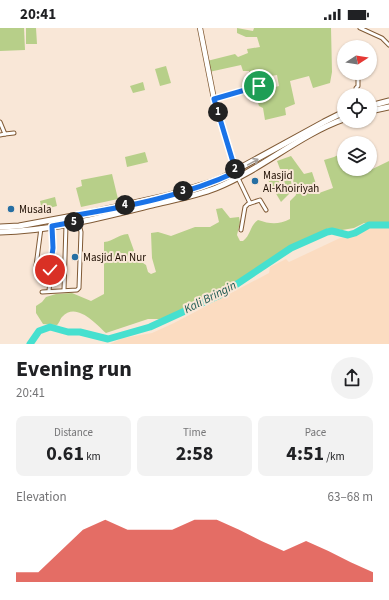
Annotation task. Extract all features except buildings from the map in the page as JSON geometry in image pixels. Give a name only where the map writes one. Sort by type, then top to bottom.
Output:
[{"type":"main road","points":[[377,105],[389,102]]},
{"type":"main road","points":[[377,110],[389,107]]},
{"type":"main road","points":[[0,232],[41,228],[67,223],[78,218],[166,196],[218,180],[236,172],[337,116]]},
{"type":"main road","points":[[0,227],[78,218],[167,202],[216,188],[238,178],[337,122]]},
{"type":"street","points":[[200,28],[214,99],[238,178],[250,203]]},
{"type":"street","points":[[360,28],[382,38],[389,45]]},
{"type":"street","points":[[214,99],[264,85]]},
{"type":"street","points":[[0,122],[5,134]]},
{"type":"street","points":[[0,135],[14,133]]},
{"type":"street","points":[[241,230],[245,207],[250,203],[260,200],[266,210]]},
{"type":"street","points":[[42,292],[77,290],[79,288],[81,232],[78,218]]},
{"type":"street","points":[[64,290],[67,223]]},
{"type":"street","points":[[49,291],[53,248],[52,226]]},
{"type":"street","points":[[36,266],[41,228]]},
{"type":"shaded area","points":[[371,226],[389,227],[389,344],[110,344],[123,338],[152,333],[269,273],[270,267],[286,259],[289,262],[340,238],[352,236]]},
{"type":"green space","points":[[0,28],[24,28],[25,50],[0,51]]},
{"type":"green space","points":[[26,28],[36,28],[37,44],[26,44]]},
{"type":"green space","points":[[237,28],[253,31],[254,28],[331,28],[332,72],[330,83],[313,88],[309,76],[290,81],[295,104],[285,108],[286,115],[265,120],[263,108],[259,106],[256,96],[257,92],[279,86],[277,75],[259,78],[255,86],[250,87],[246,78],[250,77],[249,71],[243,71],[241,65],[209,72],[207,61],[235,54],[238,57],[248,53],[247,49],[260,47],[257,37],[246,37],[237,33]]},
{"type":"green space","points":[[166,66],[171,83],[160,86],[155,69]]},
{"type":"green space","points":[[143,82],[145,90],[133,93],[130,86]]},
{"type":"green space","points":[[145,152],[148,162],[127,167],[125,157]]},
{"type":"green space","points":[[291,156],[304,174],[312,172],[319,193],[333,188],[324,160],[337,156],[337,176],[377,176],[377,167],[389,161],[389,222],[364,223],[354,228],[342,230],[329,228],[287,248],[226,288],[188,309],[160,319],[148,319],[106,333],[86,316],[73,311],[62,317],[57,325],[43,324],[36,313],[36,306],[46,297],[56,294],[72,293],[91,301],[104,294],[104,242],[128,234],[137,259],[146,265],[148,272],[151,274],[156,272],[152,258],[151,233],[158,232],[171,236],[195,227],[210,227],[219,222],[216,209],[222,208],[230,218],[239,217],[240,222],[237,235],[240,241],[246,239],[253,225],[258,220],[274,223],[290,219],[290,201],[296,195],[293,180],[288,169],[280,169],[277,161]]},
{"type":"green space","points":[[287,171],[291,180],[292,191],[281,202],[268,180],[279,173]]},
{"type":"green space","points":[[112,174],[118,199],[81,207],[76,188],[82,186],[81,180]]},
{"type":"green space","points":[[55,197],[57,206],[42,210],[40,201]]},
{"type":"waterway","name":"Kali Bringin","points":[[30,344],[39,331],[50,327],[68,332],[80,332],[108,339],[150,327],[222,294],[291,248],[327,232],[332,231],[348,235],[355,233],[369,225],[389,225]]},
{"type":"place","name":"Masjid Al-Khoiriyah","points":[[255,181]]},
{"type":"place","name":"Musala","points":[[11,209]]},
{"type":"place","name":"Masjid An Nur","points":[[75,257]]},
{"type":"route","points":[[50,270],[53,248],[52,226],[79,221],[77,215],[166,196],[218,180],[236,172],[232,163],[214,99],[259,86]]}]
